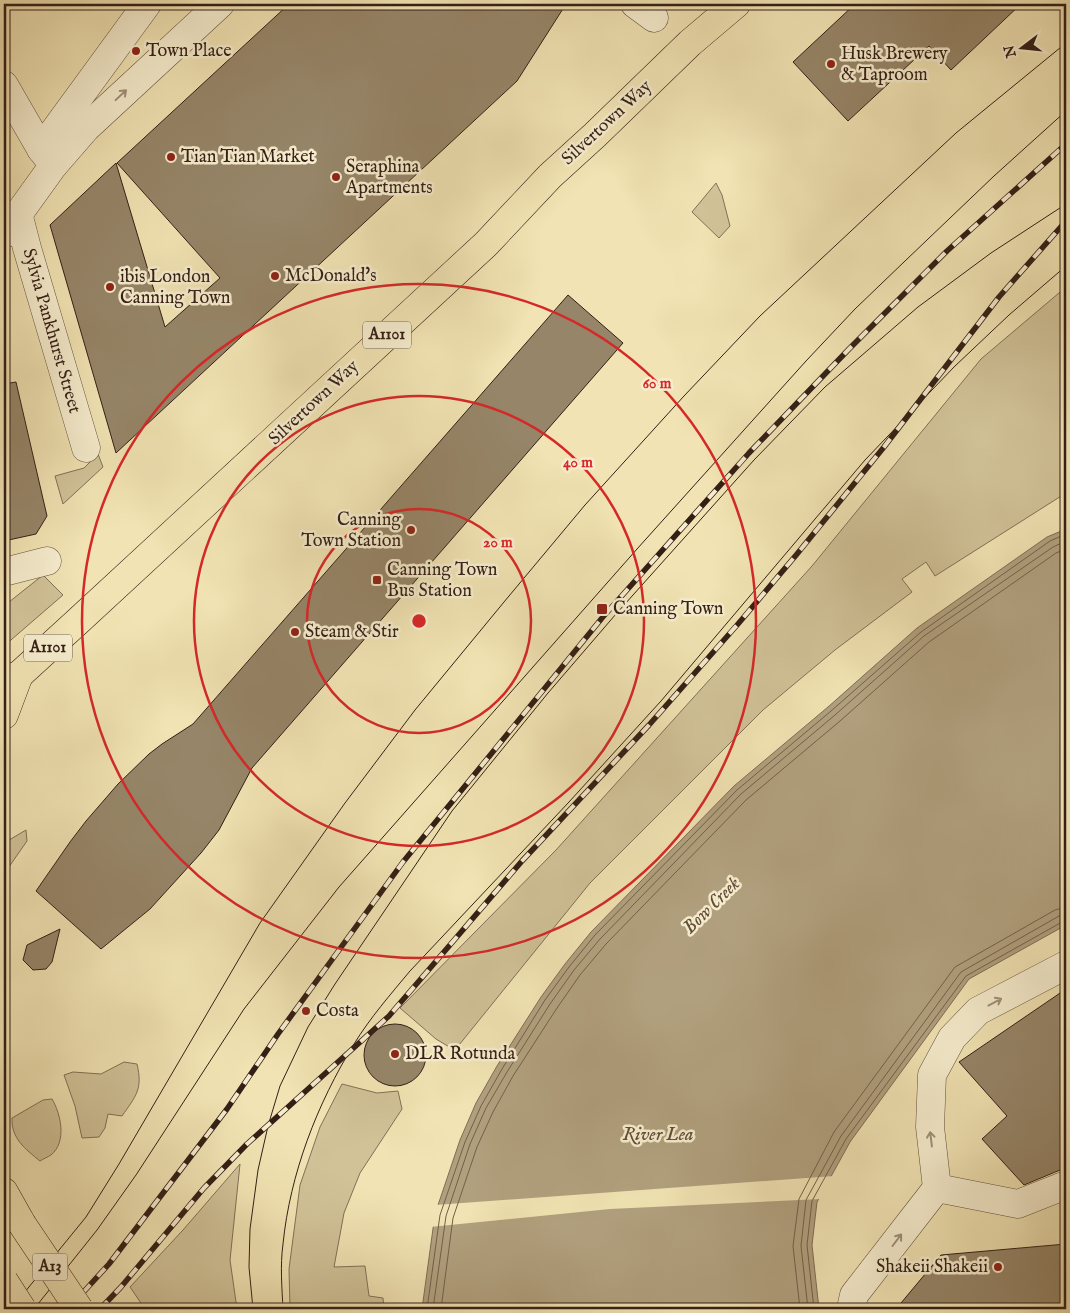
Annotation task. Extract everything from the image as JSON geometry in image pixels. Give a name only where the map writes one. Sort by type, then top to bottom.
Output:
[{"type":"main road","name":"Silvertown Way","points":[[4,715],[12,677],[486,244],[550,176],[690,43],[736,4]]},
{"type":"main road","name":"A13","points":[[4,1192],[22,1224],[79,1309]]},
{"type":"main road","name":"A13","points":[[4,1282],[22,1309]]},
{"type":"street","points":[[11,224],[47,157],[147,4]]},
{"type":"street","points":[[47,157],[86,128],[220,4]]},
{"type":"street","points":[[4,85],[47,157]]},
{"type":"street","name":"Sylvia Pankhurst Street","points":[[11,224],[27,248],[86,448]]},
{"type":"street","points":[[4,572],[47,561]]},
{"type":"street","points":[[851,1309],[854,1295],[937,1188],[930,1127],[932,1075],[952,1038],[978,1011],[1066,965]]},
{"type":"street","points":[[937,1188],[1018,1204],[1066,1185]]},
{"type":"shaded area","points":[[716,183],[722,195],[730,226],[719,238],[692,212]]},
{"type":"shaded area","points":[[1066,287],[1066,493],[935,576],[926,562],[902,579],[912,592],[835,650],[763,710],[590,883],[459,1045],[451,1048],[436,1039],[400,1008],[556,850],[812,566],[981,359]]},
{"type":"shaded area","points":[[98,454],[103,467],[63,504],[55,476],[84,468]]},
{"type":"shaded area","points":[[43,575],[63,595],[4,646],[4,606]]},
{"type":"shaded area","points":[[26,830],[27,841],[4,874],[4,843]]},
{"type":"shaded area","points":[[124,1062],[137,1064],[139,1086],[137,1092],[122,1116],[108,1114],[105,1128],[99,1137],[82,1138],[75,1106],[64,1075],[73,1072],[101,1074]]},
{"type":"shaded area","points":[[342,1084],[377,1093],[398,1091],[402,1109],[360,1173],[344,1213],[334,1267],[365,1266],[369,1296],[383,1298],[384,1309],[290,1309],[289,1269],[300,1185],[320,1127]]},
{"type":"shaded area","points":[[52,1099],[60,1120],[61,1136],[56,1149],[51,1155],[40,1161],[16,1137],[12,1118],[43,1100]]},
{"type":"shaded area","points":[[240,1164],[230,1260],[237,1309],[145,1309],[130,1287],[183,1230]]},
{"type":"water","name":"River Lea","points":[[1066,529],[1066,925],[969,979],[850,1142],[817,1202],[812,1245],[819,1309],[422,1309],[435,1214],[460,1140],[476,1103],[541,997],[591,932],[734,786],[828,707],[917,628],[1047,537]]},
{"type":"pier","points":[[834,1176],[821,1199],[610,1209],[430,1227],[435,1205]]},
{"type":"building","points":[[289,4],[566,4],[517,81],[116,453],[50,225],[116,163],[165,327],[220,278],[117,163]]},
{"type":"building","points":[[855,4],[1021,4],[951,70],[929,46],[848,121],[793,62]]},
{"type":"building","name":"Canning Town Station","points":[[568,295],[623,343],[252,768],[219,830],[201,853],[150,909],[101,949],[36,891],[70,842],[118,784],[149,754],[193,724]]},
{"type":"building","points":[[16,382],[47,516],[36,534],[4,541],[4,384]]},
{"type":"building","points":[[60,929],[52,962],[46,969],[33,970],[23,960],[27,945]]},
{"type":"building","points":[[1066,989],[1066,1170],[1060,1170],[1024,1185],[982,1139],[1007,1116],[959,1062]]},
{"type":"building","name":"DLR Rotunda","points":[[389,1024],[401,1024],[417,1033],[424,1043],[426,1055],[424,1067],[417,1077],[401,1086],[389,1086],[378,1081],[369,1072],[364,1061],[364,1049],[369,1038],[378,1029]]},
{"type":"building","points":[[1066,1244],[1066,1309],[896,1309],[941,1255]]},
{"type":"tram line","points":[[11,1309],[86,1217],[260,923],[345,803],[415,710],[504,602],[585,505],[760,316],[956,133],[1066,43]]},
{"type":"tram line","points":[[34,1309],[97,1230],[136,1175],[244,1009],[339,887],[637,549],[806,361],[855,309],[994,176],[1066,111]]},
{"type":"tram line","points":[[253,1309],[249,1267],[250,1229],[258,1170],[280,1086],[308,1027],[452,811],[548,693],[616,614],[754,460],[825,387],[918,307],[991,253],[1066,204]]},
{"type":"tram line","points":[[283,1309],[281,1269],[283,1244],[292,1192],[299,1166],[307,1140],[328,1091],[354,1044],[373,1016],[410,971],[661,701],[865,460],[954,367],[1009,315],[1066,266]]},
{"type":"railway","points":[[68,1309],[109,1264],[227,1109],[278,1034],[403,862],[602,618],[749,453],[850,348],[947,251],[1066,144]]},
{"type":"railway","points":[[100,1309],[121,1287],[204,1188],[247,1144],[389,1016],[522,861],[649,725],[797,554],[884,447],[999,297],[1066,221]]},
{"type":"place","name":"Town Place","points":[[136,51]]},
{"type":"place","name":"Husk Brewery & Taproom","points":[[831,64]]},
{"type":"place","name":"Tian Tian Market","points":[[171,157]]},
{"type":"place","name":"Seraphina Apartments","points":[[336,177]]},
{"type":"place","name":"McDonald's","points":[[275,276]]},
{"type":"place","name":"ibis London Canning Town","points":[[110,287]]},
{"type":"place","name":"Canning Town Station","points":[[411,530]]},
{"type":"place","name":"Canning Town Bus Station","points":[[377,580]]},
{"type":"place","name":"Canning Town","points":[[602,609]]},
{"type":"place","name":"Steam & Stir","points":[[295,632]]},
{"type":"place","name":"Costa","points":[[306,1011]]},
{"type":"place","name":"DLR Rotunda","points":[[395,1054]]},
{"type":"place","name":"Shakeii Shakeii","points":[[998,1267]]},
{"type":"water label","name":"Bow Creek","points":[[712,906]]}]
